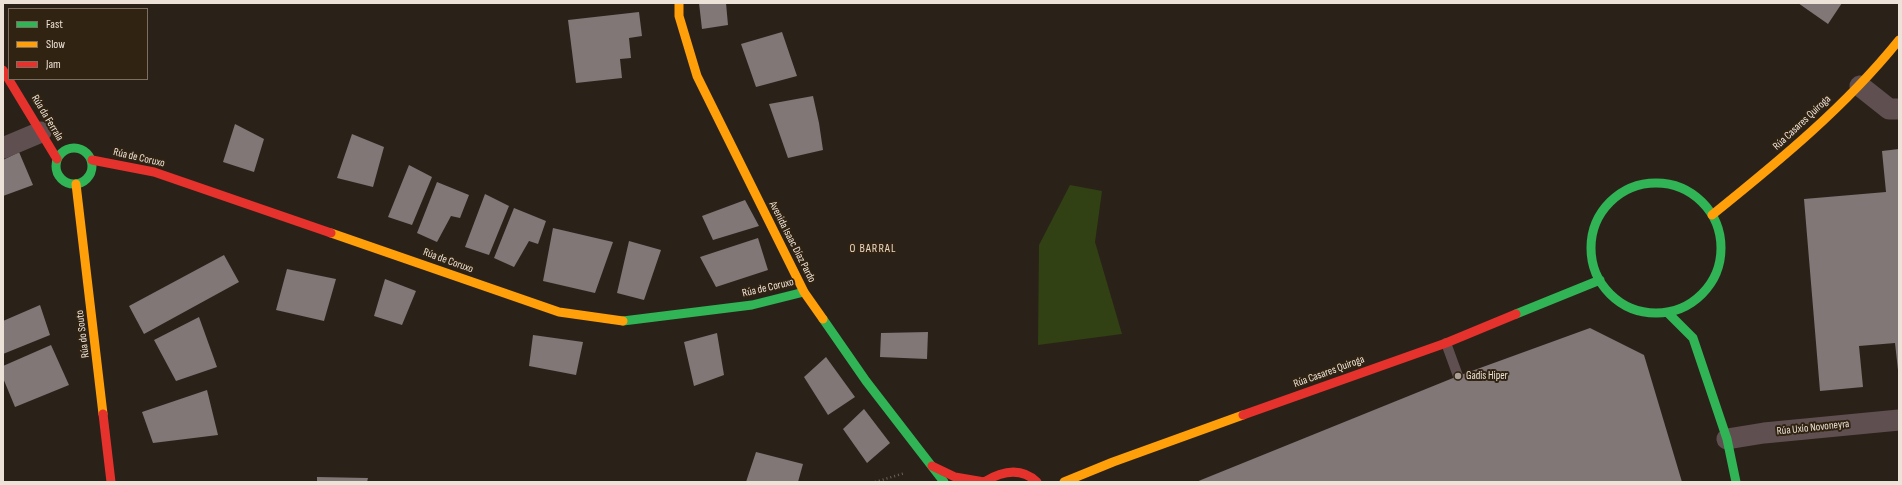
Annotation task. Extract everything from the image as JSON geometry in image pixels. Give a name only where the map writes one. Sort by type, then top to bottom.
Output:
[{"type":"street","name":"Avenida Isaac Díaz Pardo","points":[[679,3],[679,16],[696,76],[804,292],[871,387],[944,482]]},
{"type":"street","name":"Rúa Casares Quiroga","points":[[1712,215],[1771,168],[1860,86],[1899,40]]},
{"type":"street","name":"Rúa da Ferrala","points":[[9,80],[57,159]]},
{"type":"street","points":[[1860,86],[1889,109],[1899,109]]},
{"type":"street","points":[[3,148],[41,132]]},
{"type":"street","points":[[75,147],[84,150],[92,160],[90,175],[82,183],[69,184],[58,176],[56,165],[57,159],[66,149],[75,147]]},
{"type":"street","name":"Rúa de Coruxo","points":[[92,160],[154,172],[530,304],[559,312],[623,321],[680,316],[752,305],[804,292]]},
{"type":"street","points":[[1662,183],[1682,188],[1699,199],[1712,215],[1720,236],[1721,258],[1714,279],[1700,297],[1684,307],[1667,312],[1647,312],[1629,306],[1612,296],[1600,280],[1593,261],[1592,241],[1597,221],[1608,204],[1623,192],[1642,184],[1662,183]]},
{"type":"street","name":"Rúa do Souto","points":[[76,184],[111,482]]},
{"type":"street","name":"Rúa Casares Quiroga","points":[[1064,482],[1113,462],[1446,343],[1600,280]]},
{"type":"street","points":[[1697,310],[1700,297]]},
{"type":"street","points":[[1667,312],[1693,338],[1727,439],[1736,482]]},
{"type":"street","points":[[1693,338],[1695,324]]},
{"type":"street","name":"Rúa Uxío Novoneyra","points":[[1727,439],[1764,433],[1899,420]]},
{"type":"street","points":[[932,466],[955,477],[984,482],[996,474],[1009,471],[1023,473],[1037,482]]},
{"type":"lane","points":[[1446,343],[1458,376]]},
{"type":"path","points":[[874,482],[932,466]]},
{"type":"green space","points":[[1070,185],[1102,191],[1095,242],[1122,334],[1038,345],[1039,245]]},
{"type":"building","points":[[699,3],[726,3],[728,25],[702,29]]},
{"type":"building","points":[[1798,3],[1842,3],[1828,24]]},
{"type":"building","points":[[639,12],[642,36],[629,38],[631,58],[620,59],[622,78],[576,83],[568,20]]},
{"type":"building","points":[[782,32],[797,76],[756,87],[741,44]]},
{"type":"building","points":[[813,96],[823,150],[788,158],[769,104]]},
{"type":"building","points":[[235,124],[264,139],[254,172],[223,162]]},
{"type":"building","points":[[352,134],[384,147],[373,187],[337,178]]},
{"type":"building","points":[[1899,149],[1899,379],[1895,343],[1859,346],[1863,387],[1820,391],[1804,199],[1886,192],[1882,151]]},
{"type":"building","points":[[19,152],[33,185],[3,196],[3,160]]},
{"type":"building","points":[[409,165],[432,177],[412,225],[388,217]]},
{"type":"building","points":[[437,182],[469,195],[460,218],[451,216],[437,242],[417,233]]},
{"type":"building","points":[[485,194],[509,206],[489,255],[465,247]]},
{"type":"building","points":[[745,200],[759,226],[713,240],[702,216]]},
{"type":"building","points":[[514,208],[546,221],[538,244],[529,241],[514,267],[494,258]]},
{"type":"building","points":[[553,228],[613,242],[595,293],[543,281]]},
{"type":"building","points":[[758,238],[768,270],[716,287],[700,257]]},
{"type":"building","points":[[629,241],[661,250],[644,300],[617,293]]},
{"type":"building","points":[[224,255],[239,282],[144,334],[129,306]]},
{"type":"building","points":[[287,269],[336,279],[324,321],[276,310]]},
{"type":"building","points":[[385,279],[416,291],[402,325],[374,316]]},
{"type":"building","points":[[40,305],[50,335],[3,354],[3,321]]},
{"type":"building","points":[[199,317],[217,367],[176,381],[154,340]]},
{"type":"building","points":[[1590,328],[1644,355],[1682,482],[1196,482],[1458,376]]},
{"type":"building","points":[[928,332],[927,359],[880,357],[881,333]]},
{"type":"building","points":[[717,333],[724,375],[694,386],[684,342]]},
{"type":"building","points":[[533,335],[583,342],[576,375],[529,366]]},
{"type":"building","points":[[51,345],[69,385],[15,407],[3,378],[3,366]]},
{"type":"building","points":[[826,357],[855,397],[828,415],[804,377]]},
{"type":"building","points":[[207,390],[218,435],[153,443],[142,412]]},
{"type":"building","points":[[864,409],[890,443],[867,463],[843,429]]},
{"type":"building","points":[[756,452],[803,464],[798,482],[746,482]]},
{"type":"building","points":[[317,477],[368,478],[367,482],[317,482]]},
{"type":"traffic: fast","points":[[78,148],[87,153],[91,159],[92,166],[91,173],[87,179],[78,184],[70,184],[61,179],[57,173],[56,162],[61,153],[67,149],[78,148]]},
{"type":"traffic: fast","points":[[1656,183],[1681,188],[1702,202],[1716,223],[1721,248],[1716,273],[1702,294],[1681,308],[1656,313],[1631,308],[1610,294],[1596,273],[1591,248],[1596,223],[1610,202],[1631,188],[1656,183]]},
{"type":"traffic: fast","points":[[1516,314],[1600,280]]},
{"type":"traffic: fast","points":[[623,321],[752,305],[804,292]]},
{"type":"traffic: fast","points":[[1667,312],[1693,338],[1727,439],[1736,482]]},
{"type":"traffic: fast","points":[[823,319],[866,381],[944,482]]},
{"type":"traffic: slow","points":[[679,3],[679,16],[697,76],[804,292],[823,319]]},
{"type":"traffic: slow","points":[[1712,215],[1786,154],[1834,111],[1878,65],[1899,40]]},
{"type":"traffic: slow","points":[[76,184],[103,414]]},
{"type":"traffic: slow","points":[[331,233],[559,312],[623,321]]},
{"type":"traffic: slow","points":[[1064,482],[1113,462],[1243,415]]},
{"type":"traffic: jam","points":[[3,70],[8,78]]},
{"type":"traffic: jam","points":[[9,80],[57,159]]},
{"type":"traffic: jam","points":[[92,160],[154,172],[331,233]]},
{"type":"traffic: jam","points":[[1243,415],[1446,343],[1516,314]]},
{"type":"traffic: jam","points":[[103,414],[111,482]]},
{"type":"traffic: jam","points":[[932,466],[955,477],[984,482]]},
{"type":"traffic: jam","points":[[984,482],[998,475],[1011,472],[1024,474],[1037,482]]},
{"type":"place","name":"Gadis Hiper","points":[[1458,376]]},
{"type":"district","name":"O BARRAL","points":[[873,249]]}]
